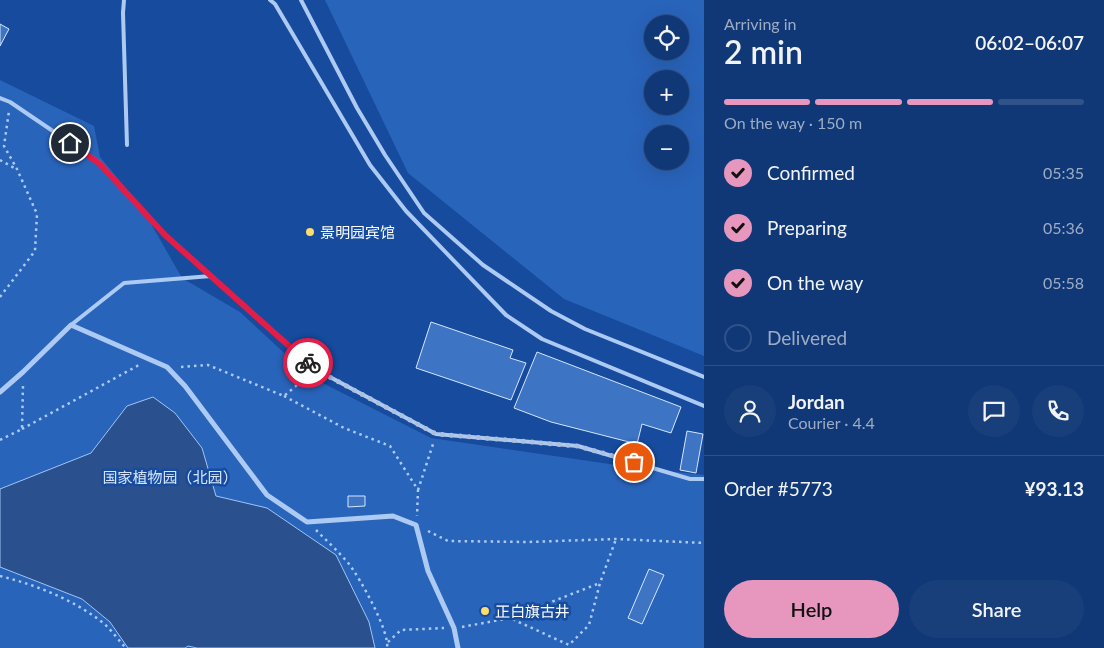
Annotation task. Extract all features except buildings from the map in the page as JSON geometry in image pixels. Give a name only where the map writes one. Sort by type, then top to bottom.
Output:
[{"type":"street","points":[[0,392],[71,326],[167,368],[186,386],[267,495],[308,522],[392,516],[416,525],[428,571],[454,628],[458,648]]},
{"type":"lane","points":[[124,0],[127,144]]},
{"type":"lane","points":[[270,0],[275,4],[370,165],[406,211],[506,314],[542,339],[704,406]]},
{"type":"lane","points":[[301,0],[357,108],[385,155],[424,212],[483,265],[551,311],[585,329],[704,377]]},
{"type":"lane","points":[[0,98],[10,102],[100,164],[165,235],[315,369],[436,434],[578,446],[690,478],[704,479]]},
{"type":"lane","points":[[71,326],[124,283],[211,276]]},
{"type":"path","points":[[0,297],[35,251],[37,214],[17,169],[4,146],[10,102]]},
{"type":"path","points":[[0,160],[17,169]]},
{"type":"path","points":[[0,440],[149,360]]},
{"type":"path","points":[[167,368],[208,366],[284,396],[344,428],[390,446],[418,490]]},
{"type":"path","points":[[284,396],[315,369]]},
{"type":"path","points":[[22,429],[23,372]]},
{"type":"path","points":[[436,434],[418,490],[416,525],[448,542],[616,539],[704,543]]},
{"type":"path","points":[[308,522],[350,565],[381,619],[388,642],[387,648]]},
{"type":"path","points":[[510,618],[570,646],[589,625],[600,583],[616,539]]},
{"type":"path","points":[[0,576],[30,583],[75,604],[104,623],[126,648]]},
{"type":"path","points":[[388,642],[401,630],[454,628],[510,618],[600,583]]},
{"type":"green space","points":[[325,0],[704,0],[704,356],[564,299],[408,173]]},
{"type":"green space","name":"国家植物园（北园）","points":[[0,80],[94,126],[100,157],[142,208],[182,278],[240,312],[309,376],[431,438],[630,467],[704,475],[704,648],[0,648]]},
{"type":"shaded area","points":[[153,397],[175,413],[202,448],[216,496],[267,508],[336,555],[369,622],[375,648],[197,648],[188,646],[185,648],[128,648],[110,622],[82,599],[0,567],[0,489],[91,453],[127,406]]},
{"type":"way so far","points":[[308,363],[315,369],[436,434],[578,446],[634,462]]},
{"type":"place","name":"景明园宾馆","points":[[310,232]]},
{"type":"place","name":"正白旗古井","points":[[485,611]]},
{"type":"route","points":[[70,143],[100,164],[165,235],[308,363]]}]
